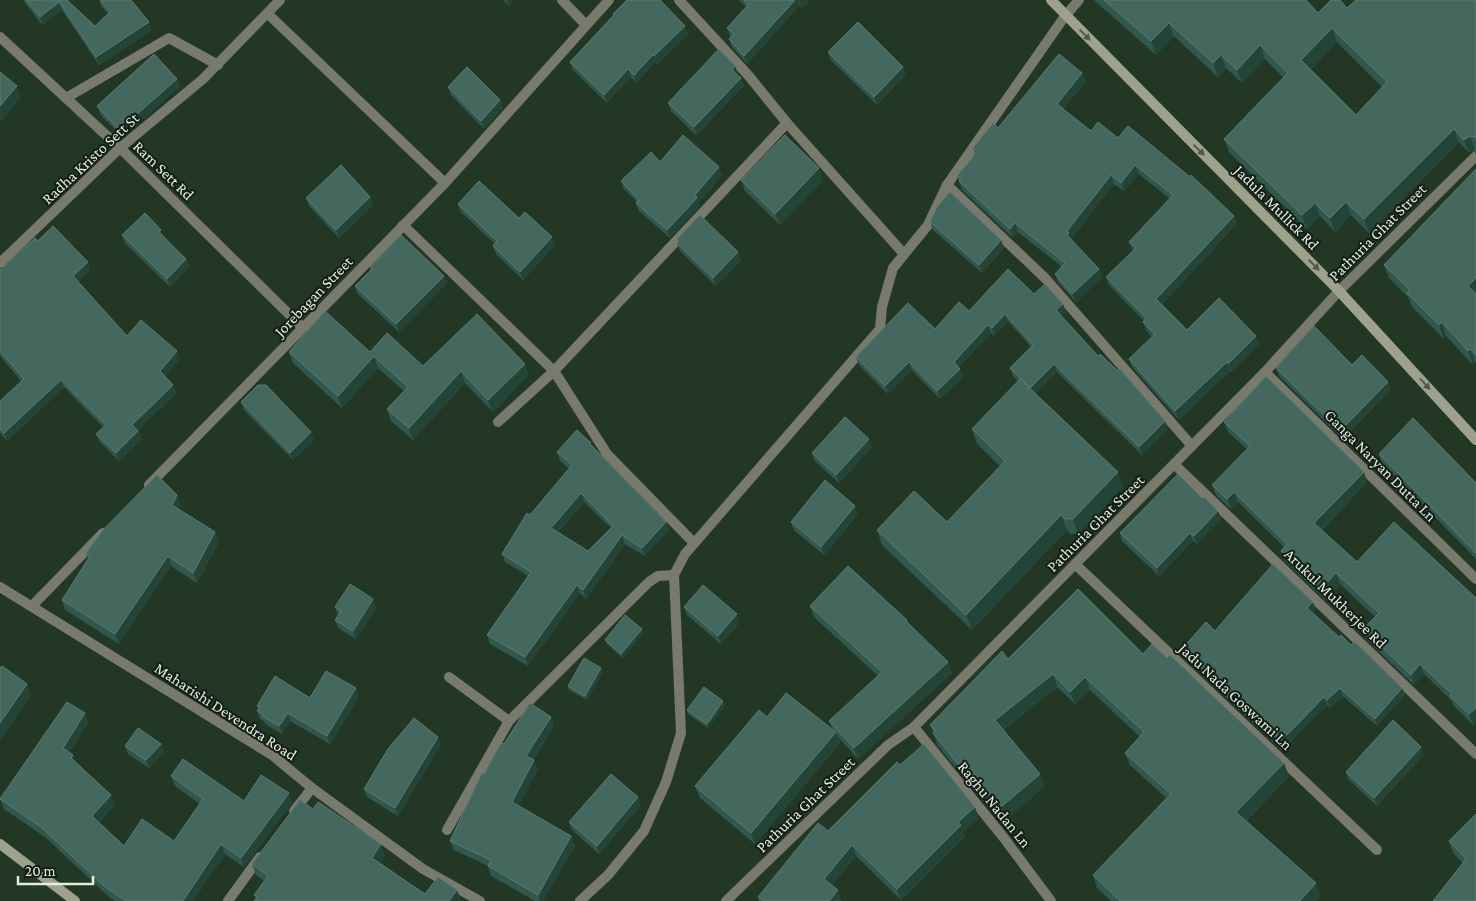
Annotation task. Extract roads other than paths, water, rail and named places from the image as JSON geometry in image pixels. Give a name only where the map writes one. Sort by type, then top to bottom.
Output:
[{"type":"main road","name":"Jadula Mullick Rd","points":[[1051,0],[1339,291],[1476,440]]},
{"type":"main road","points":[[0,844],[73,900]]},
{"type":"street","name":"Radha Kristo Sett St","points":[[0,263],[120,148],[203,79],[280,0]]},
{"type":"street","points":[[562,0],[586,24]]},
{"type":"street","name":"Jorebagan Street","points":[[140,494],[445,183],[609,0]]},
{"type":"street","points":[[680,0],[904,254]]},
{"type":"street","points":[[580,901],[608,875],[644,831],[666,782],[682,733],[674,575],[685,554],[880,329],[882,307],[893,268],[928,225],[947,185],[1065,16],[1079,0]]},
{"type":"street","points":[[268,14],[445,183]]},
{"type":"street","name":"Ram Sett Rd","points":[[0,37],[120,148],[303,328]]},
{"type":"street","points":[[66,98],[169,38],[218,64]]},
{"type":"street","points":[[498,422],[554,371],[787,123]]},
{"type":"street","name":"Pathuria Ghat Street","points":[[726,901],[888,746],[914,727],[1265,372],[1339,291],[1476,156]]},
{"type":"street","points":[[947,185],[1045,278],[1192,446]]},
{"type":"street","points":[[403,225],[554,371],[606,454],[694,543]]},
{"type":"street","name":"Ganga Naryan Dutta Ln","points":[[1265,372],[1476,579]]},
{"type":"street","name":"Arukul Mukherjee Rd","points":[[1174,464],[1476,754]]},
{"type":"street","points":[[32,606],[113,522]]},
{"type":"street","name":"Jadu Nada Goswami Ln","points":[[1075,564],[1377,850]]},
{"type":"street","points":[[447,830],[509,721],[649,582],[658,576],[674,575]]},
{"type":"street","name":"Maharishi Devendra Road","points":[[0,587],[272,755],[312,788],[423,869],[480,901]]},
{"type":"street","points":[[449,677],[509,721]]},
{"type":"street","name":"Raghu Nadan Ln","points":[[914,727],[1004,838],[1051,901]]},
{"type":"street","points":[[289,818],[312,788]]},
{"type":"street","points":[[228,901],[267,848]]}]
